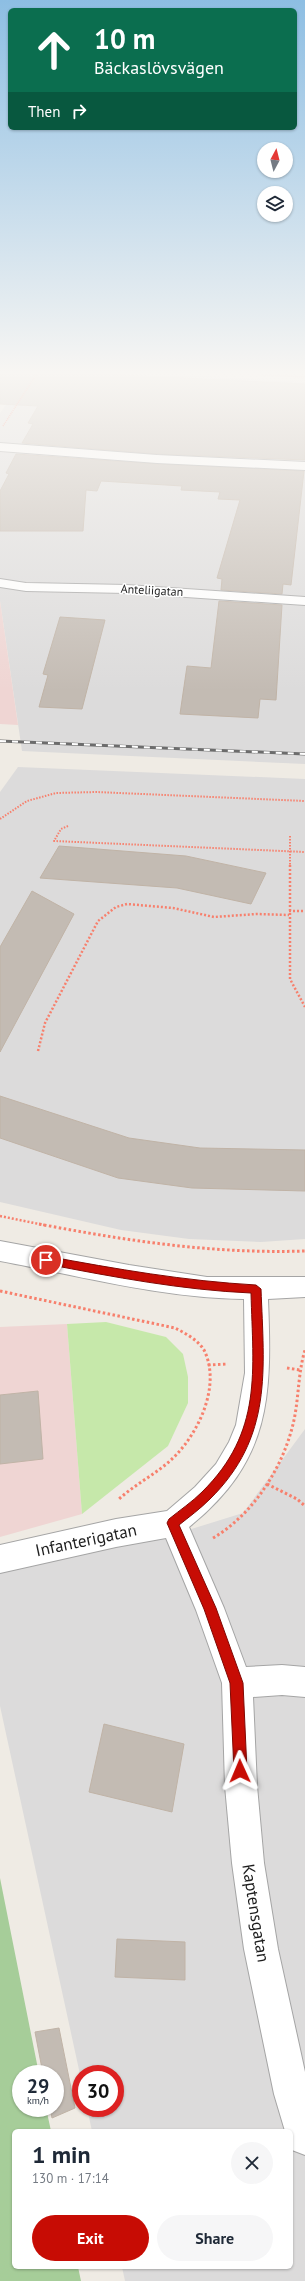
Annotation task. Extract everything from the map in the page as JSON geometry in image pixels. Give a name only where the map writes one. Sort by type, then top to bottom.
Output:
[{"type":"street","name":"Anteliigatan","points":[[0,583],[26,587],[127,589],[305,601]]},
{"type":"street","points":[[0,1251],[154,1280],[209,1287],[256,1289],[305,1287]]},
{"type":"street","points":[[173,1523],[206,1496],[229,1469],[246,1440],[253,1418],[257,1386],[256,1289]]},
{"type":"street","name":"Infanterigatan","points":[[0,1559],[116,1533],[173,1523]]},
{"type":"street","name":"Kaptensgatan","points":[[173,1523],[210,1608],[237,1683],[241,1786],[248,1863],[261,1949],[292,2094],[305,2137]]},
{"type":"street","points":[[237,1683],[282,1680],[305,1682]]},
{"type":"path","points":[[0,819],[28,800],[56,792],[96,792],[305,801]]},
{"type":"path","points":[[68,826],[61,829],[54,841],[305,852]]},
{"type":"path","points":[[290,836],[290,979],[305,1007]]},
{"type":"path","points":[[38,1051],[45,1023],[98,920],[116,907],[127,904],[173,908],[214,917],[257,914],[289,915]]},
{"type":"path","points":[[289,911],[305,911]]},
{"type":"path","points":[[0,1216],[174,1248],[254,1253],[305,1251]]},
{"type":"path","points":[[0,1291],[175,1328],[190,1336],[203,1350],[208,1365],[209,1384],[203,1412],[195,1432],[166,1465],[125,1493],[114,1503],[110,1514],[116,1533]]},
{"type":"path","points":[[300,1370],[305,1350]]},
{"type":"path","points":[[267,1484],[297,1499],[305,1506]]},
{"type":"shaded area","points":[[0,478],[305,478],[305,764],[22,751],[0,601]]},
{"type":"shaded area","points":[[0,601],[18,725],[0,724]]},
{"type":"shaded area","points":[[18,767],[305,779],[305,1239],[261,1242],[189,1239],[121,1230],[0,1202],[0,792]]},
{"type":"shaded area","points":[[67,1324],[82,1514],[0,1537],[0,1327]]},
{"type":"shaded area","points":[[305,1429],[305,2281],[125,2281],[122,2269],[293,2269],[293,2129],[92,2129],[89,2117],[124,2117],[124,2065],[78,2065],[0,1706],[0,1550],[185,1531],[243,1513]]},
{"type":"green space","points":[[106,1322],[166,1337],[183,1354],[188,1377],[188,1403],[168,1446],[82,1514],[67,1324]]},
{"type":"green space","points":[[0,1878],[37,2065],[12,2065],[12,2117],[48,2117],[51,2129],[12,2129],[12,2269],[78,2269],[81,2281],[0,2281]]},
{"type":"building","points":[[7,478],[303,478],[291,585],[283,584],[282,594],[221,590],[222,579],[217,578],[240,500],[218,499],[220,492],[181,490],[182,486],[101,481],[97,491],[86,490],[83,531],[0,531],[0,491]]},
{"type":"building","points":[[219,601],[282,605],[276,700],[260,699],[258,718],[180,714],[187,666],[211,668]]},
{"type":"building","points":[[60,617],[105,620],[82,709],[39,707],[48,675],[43,674]]},
{"type":"building","points":[[59,846],[186,856],[266,873],[251,904],[177,888],[40,878]]},
{"type":"building","points":[[32,891],[74,914],[0,1052],[0,947]]},
{"type":"building","points":[[0,1096],[129,1138],[200,1148],[305,1150],[305,1191],[192,1188],[118,1178],[0,1138]]},
{"type":"building","points":[[38,1391],[43,1459],[0,1464],[0,1395]]},
{"type":"building","points":[[104,1724],[184,1744],[172,1812],[89,1792]]},
{"type":"building","points":[[117,1939],[185,1942],[185,1980],[115,1977]]},
{"type":"building","points":[[59,2028],[72,2093],[72,2109],[64,2113],[64,2065],[41,2065],[35,2032]]},
{"type":"railway","points":[[0,741],[305,754]]},
{"type":"route","points":[[46,1260],[154,1280],[209,1287],[256,1289],[258,1365],[253,1418],[246,1440],[229,1469],[206,1496],[173,1523],[210,1608],[237,1683],[240,1771]]}]
